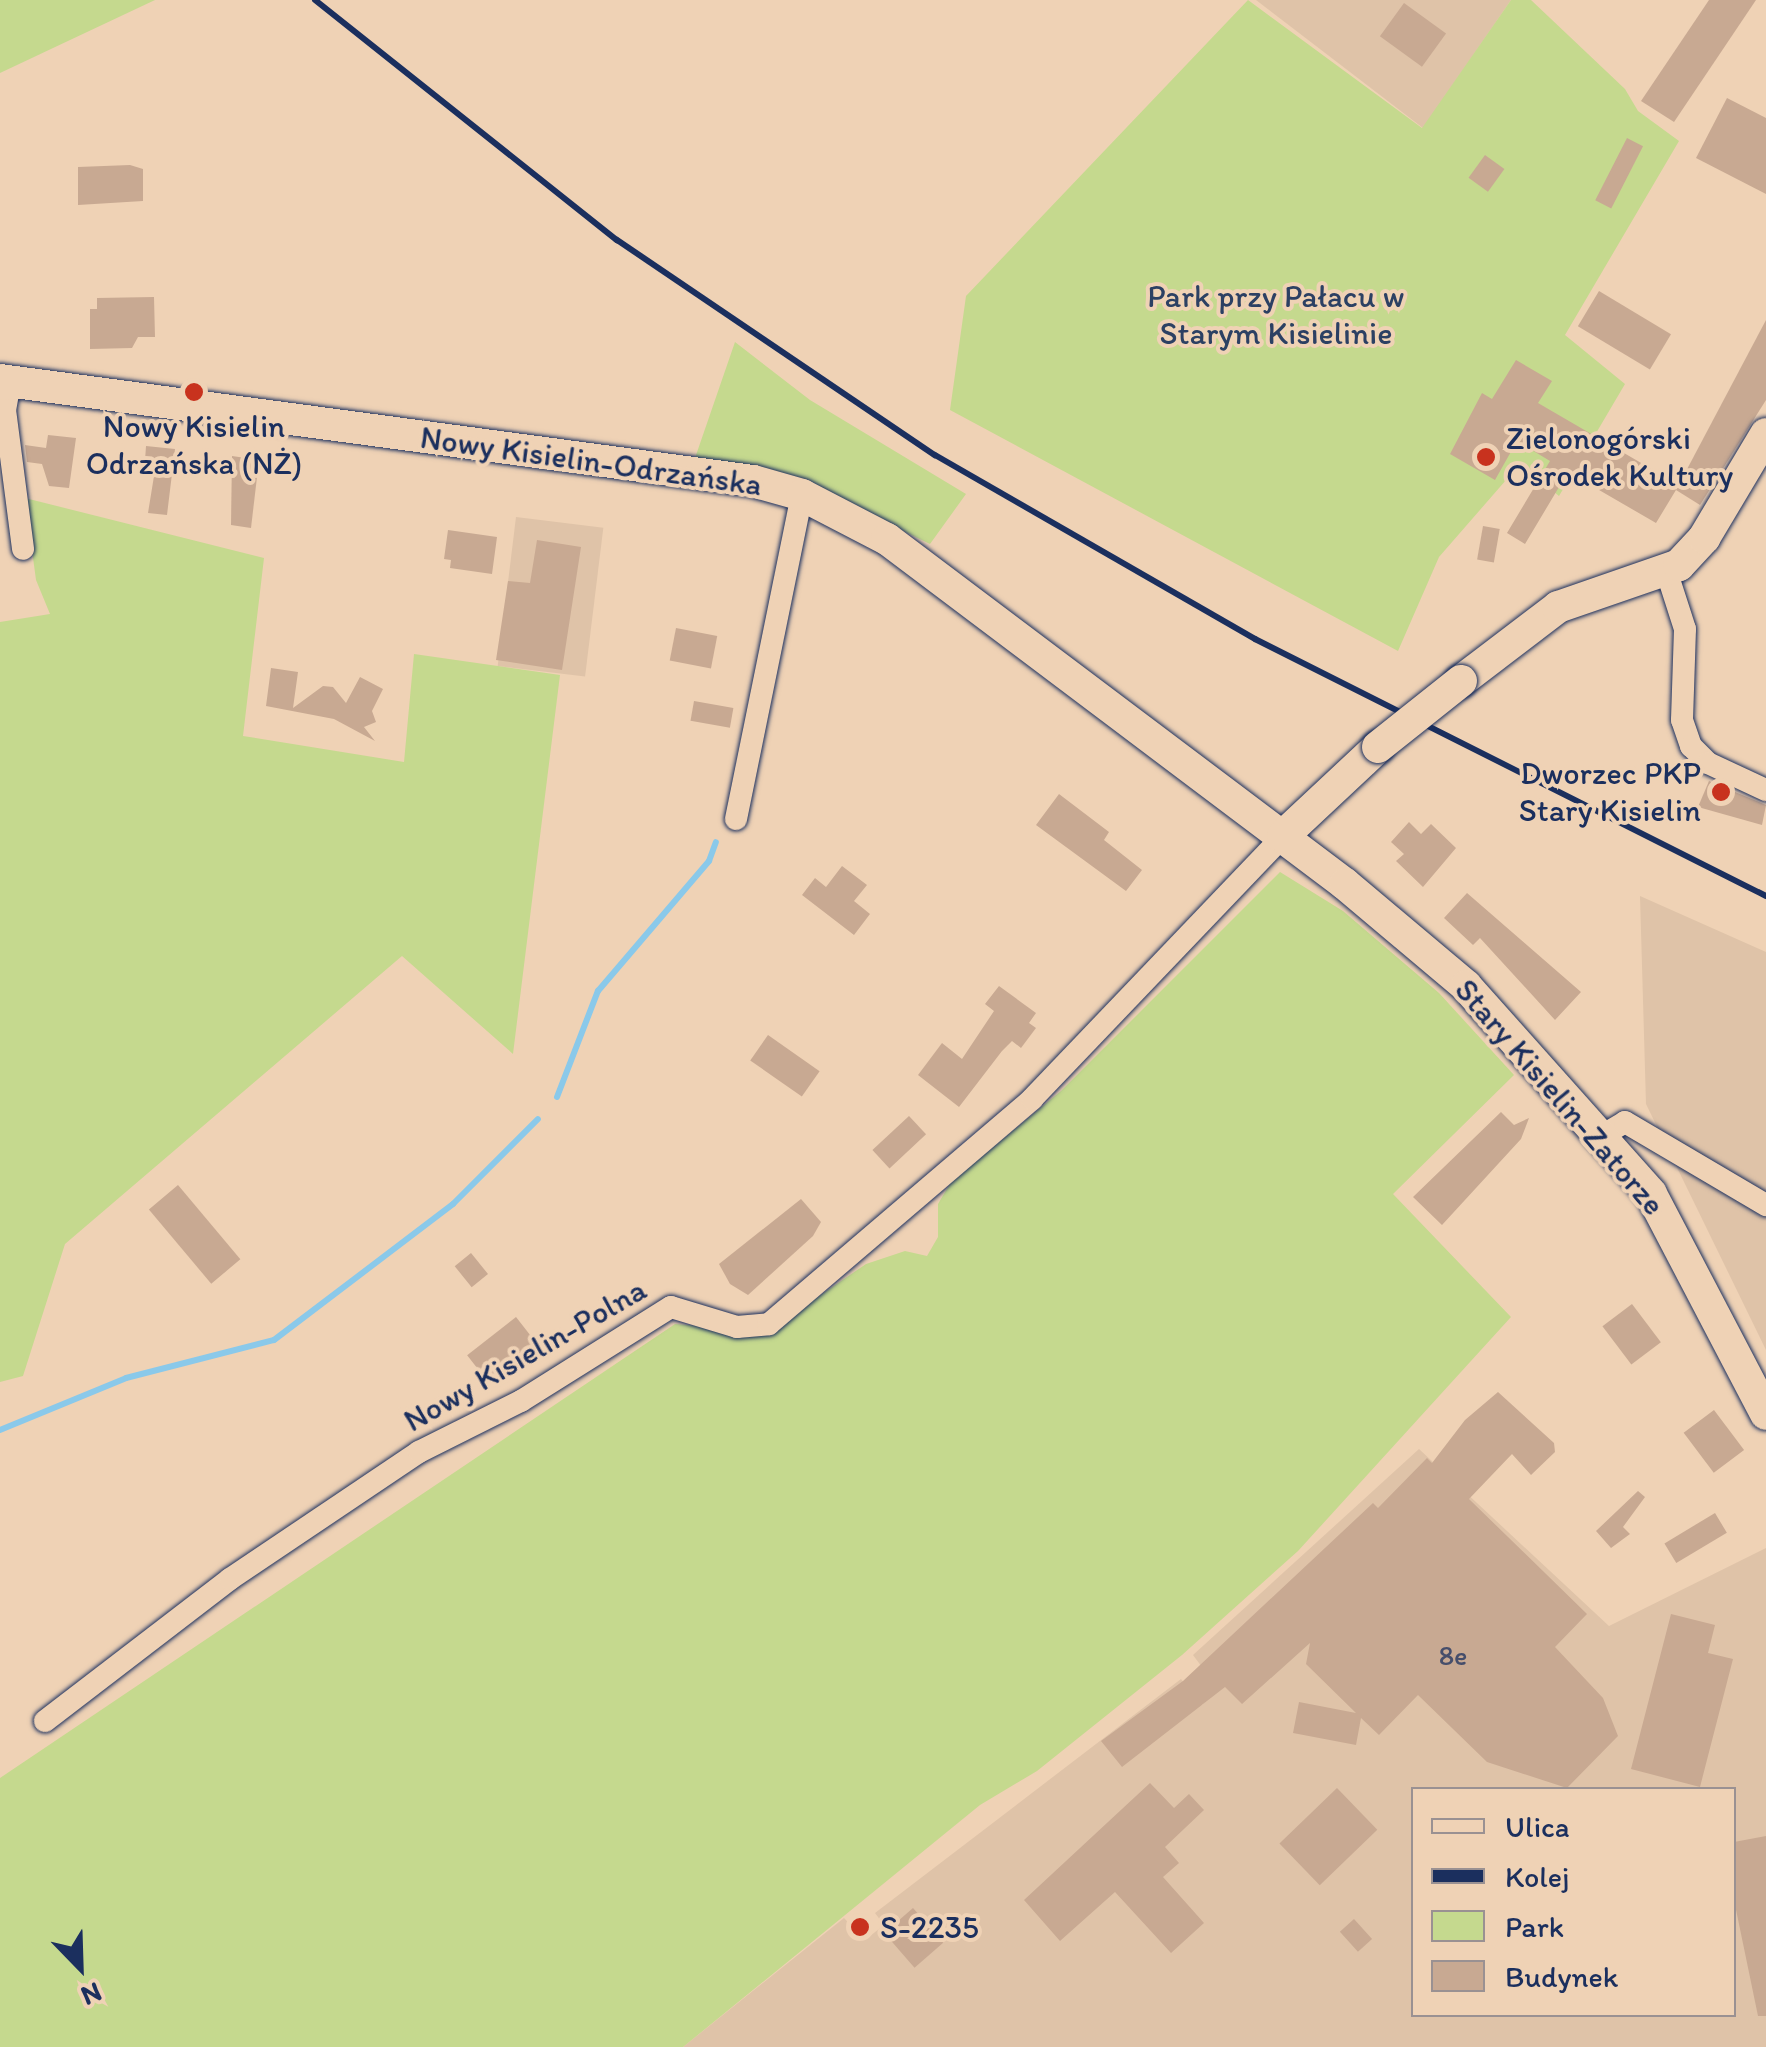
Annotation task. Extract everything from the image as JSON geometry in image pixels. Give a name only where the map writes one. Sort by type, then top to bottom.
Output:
[{"type":"street","name":"Nowy Kisielin-Odrzańska","points":[[5,381],[692,471],[802,495],[886,539],[1209,788],[1283,836]]},
{"type":"street","points":[[5,381],[23,550]]},
{"type":"street","points":[[1283,836],[1342,776],[1558,606],[1667,573],[1704,538],[1766,434]]},
{"type":"street","points":[[736,819],[802,495]]},
{"type":"street","points":[[1667,573],[1685,629],[1682,720],[1691,746],[1708,763],[1766,790]]},
{"type":"street","name":"Stary Kisielin-Zatorze","points":[[1283,836],[1466,986],[1600,1137],[1667,1218],[1766,1414]]},
{"type":"street","name":"Nowy Kisielin-Polna","points":[[44,1721],[230,1580],[419,1452],[521,1400],[670,1307],[738,1327],[769,1324],[1032,1099],[1283,836]]},
{"type":"street","points":[[1600,1137],[1626,1122],[1766,1205]]},
{"type":"shaded area","points":[[1256,0],[1511,0],[1423,128]]},
{"type":"shaded area","points":[[516,517],[603,528],[585,677],[498,666]]},
{"type":"shaded area","points":[[1640,896],[1766,952],[1766,1350],[1646,1104]]},
{"type":"shaded area","points":[[1419,1449],[1609,1626],[1766,1548],[1766,2047],[683,2047],[844,1918],[865,1940],[884,1925],[875,1913],[1181,1679],[1202,1705],[1219,1690],[1193,1655]]},
{"type":"green space","points":[[0,0],[155,0],[0,73]]},
{"type":"green space","name":"Park przy Pałacu w Starym Kisielinie","points":[[1248,0],[1422,128],[1511,0],[1531,0],[1625,89],[1638,111],[1679,141],[1565,335],[1625,384],[1559,496],[1520,464],[1439,557],[1398,651],[950,410],[966,296]]},
{"type":"green space","points":[[735,342],[810,400],[966,494],[930,544],[786,474],[695,458]]},
{"type":"green space","points":[[25,498],[264,558],[243,736],[404,762],[414,654],[560,675],[513,1054],[402,956],[65,1244],[23,1376],[0,1382],[0,622],[50,614],[36,580]]},
{"type":"green space","points":[[1280,872],[1343,911],[1439,993],[1514,1075],[1393,1194],[1511,1317],[1298,1551],[1182,1655],[1037,1771],[980,1805],[683,2047],[0,2047],[0,1778],[675,1324],[768,1331],[866,1264],[905,1251],[927,1256],[938,1237],[938,1204],[951,1182],[1061,1091]]},
{"type":"building","points":[[1709,0],[1756,0],[1674,122],[1641,101]]},
{"type":"building","points":[[1404,3],[1446,34],[1422,67],[1380,36]]},
{"type":"building","points":[[1727,98],[1766,118],[1766,194],[1696,158]]},
{"type":"building","points":[[1627,138],[1643,146],[1611,209],[1595,200]]},
{"type":"building","points":[[1485,155],[1504,169],[1488,192],[1469,178]]},
{"type":"building","points":[[130,165],[143,169],[143,201],[78,205],[78,167]]},
{"type":"building","points":[[1599,291],[1671,334],[1650,369],[1578,326]]},
{"type":"building","points":[[154,297],[155,337],[138,337],[132,348],[90,349],[90,309],[97,309],[97,298]]},
{"type":"building","points":[[1766,320],[1766,400],[1700,505],[1676,490]]},
{"type":"building","points":[[1516,360],[1552,381],[1538,403],[1679,485],[1656,523],[1568,472],[1525,544],[1507,533],[1550,461],[1517,441],[1495,480],[1450,454],[1482,393],[1492,399]]},
{"type":"building","points":[[48,435],[76,438],[69,488],[49,486],[42,464],[27,462],[25,445],[46,448]]},
{"type":"building","points":[[146,446],[175,449],[167,515],[148,513],[154,476],[144,475]]},
{"type":"building","points":[[232,456],[259,460],[251,528],[231,525]]},
{"type":"building","points":[[1483,526],[1500,529],[1494,562],[1477,559]]},
{"type":"building","points":[[448,530],[497,537],[492,574],[450,568],[451,560],[444,559]]},
{"type":"building","points":[[537,540],[581,547],[562,670],[496,660],[508,581],[530,583]]},
{"type":"building","points":[[676,628],[717,636],[711,668],[670,660]]},
{"type":"building","points":[[271,668],[298,672],[293,708],[323,686],[333,687],[346,703],[360,677],[383,689],[372,711],[376,722],[364,727],[375,741],[334,719],[266,706]]},
{"type":"building","points":[[694,701],[733,708],[730,728],[691,721]]},
{"type":"building","name":"Dworzec PKP Stary Kisielin","points":[[1709,781],[1766,805],[1762,825],[1698,807]]},
{"type":"building","points":[[1059,794],[1109,832],[1104,840],[1142,870],[1126,891],[1036,825]]},
{"type":"building","points":[[1409,822],[1421,834],[1431,824],[1456,848],[1423,887],[1396,861],[1404,854],[1391,842]]},
{"type":"building","points":[[842,866],[867,885],[854,901],[870,914],[854,935],[802,895],[815,878],[826,887]]},
{"type":"building","points":[[1467,893],[1581,992],[1555,1020],[1480,938],[1473,945],[1444,918]]},
{"type":"building","points":[[999,986],[1036,1013],[1029,1023],[1036,1028],[1021,1048],[1012,1041],[1002,1051],[959,1107],[918,1075],[942,1043],[962,1059],[994,1011],[985,1004]]},
{"type":"building","points":[[768,1035],[820,1071],[802,1097],[750,1060]]},
{"type":"building","points":[[1501,1112],[1514,1125],[1529,1118],[1521,1139],[1442,1225],[1413,1197]]},
{"type":"building","points":[[909,1116],[926,1134],[889,1168],[872,1150]]},
{"type":"building","points":[[178,1185],[240,1259],[211,1284],[149,1209]]},
{"type":"building","points":[[801,1199],[821,1222],[813,1236],[748,1295],[730,1284],[719,1264]]},
{"type":"building","points":[[471,1253],[488,1274],[472,1287],[455,1266]]},
{"type":"building","points":[[1632,1304],[1661,1342],[1631,1365],[1602,1326]]},
{"type":"building","points":[[516,1317],[537,1344],[488,1382],[467,1355]]},
{"type":"building","points":[[1498,1392],[1554,1443],[1555,1452],[1531,1475],[1512,1454],[1469,1499],[1587,1614],[1555,1647],[1603,1698],[1618,1736],[1568,1787],[1487,1762],[1418,1695],[1379,1735],[1361,1718],[1356,1745],[1293,1733],[1299,1702],[1356,1713],[1306,1664],[1310,1643],[1242,1704],[1225,1687],[1122,1767],[1101,1741],[1183,1681],[1373,1503],[1378,1508],[1427,1458],[1432,1463],[1465,1420]]},
{"type":"building","points":[[1714,1410],[1744,1450],[1714,1473],[1684,1433]]},
{"type":"building","points":[[1638,1491],[1645,1497],[1623,1527],[1630,1534],[1611,1548],[1596,1531]]},
{"type":"building","points":[[1715,1513],[1727,1533],[1676,1563],[1664,1543]]},
{"type":"building","points":[[1671,1614],[1715,1625],[1708,1653],[1733,1659],[1700,1787],[1631,1769]]},
{"type":"building","points":[[1150,1783],[1174,1808],[1189,1794],[1204,1810],[1165,1847],[1179,1863],[1163,1877],[1204,1923],[1171,1953],[1115,1892],[1060,1941],[1024,1900]]},
{"type":"building","points":[[1337,1788],[1377,1830],[1320,1885],[1279,1844]]},
{"type":"building","points":[[1766,1836],[1766,2016],[1758,2016],[1736,1910],[1736,1842]]},
{"type":"building","points":[[913,1908],[943,1943],[914,1968],[884,1933]]},
{"type":"building","points":[[1354,1919],[1372,1939],[1358,1952],[1340,1932]]},
{"type":"waterway","points":[[557,1097],[598,991],[709,861],[716,842]]},
{"type":"waterway","points":[[0,1430],[126,1378],[274,1340],[453,1204],[538,1119]]},
{"type":"railway","points":[[315,0],[617,240],[935,455],[1255,639],[1766,896]]},
{"type":"place","name":"Nowy Kisielin Odrzańska (NŻ)","points":[[194,392]]},
{"type":"place","name":"Zielonogórski Ośrodek Kultury","points":[[1486,457]]},
{"type":"place","name":"Dworzec PKP Stary Kisielin","points":[[1721,792]]},
{"type":"place","name":"S-2235","points":[[860,1927]]}]
